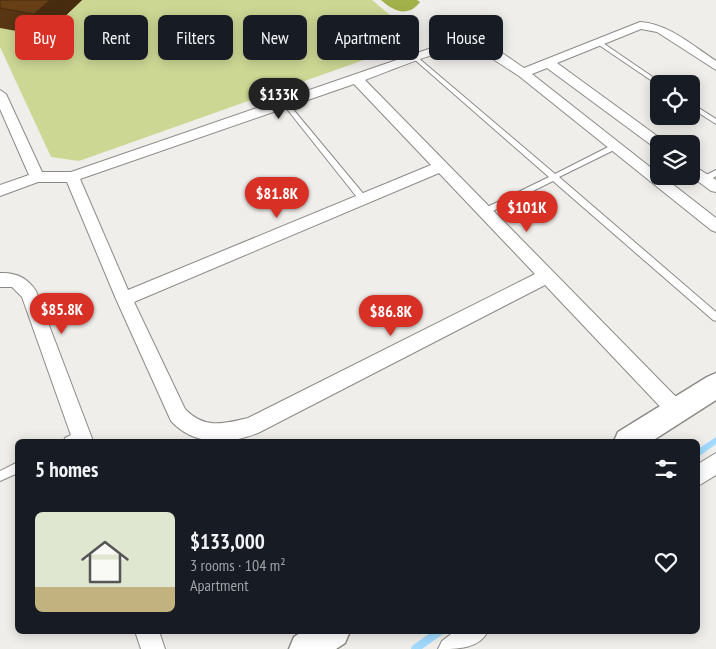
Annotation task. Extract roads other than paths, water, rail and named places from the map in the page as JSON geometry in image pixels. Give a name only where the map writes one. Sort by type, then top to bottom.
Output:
[{"type":"street","points":[[523,73],[631,27],[640,25],[652,26],[716,66]]},
{"type":"street","points":[[419,57],[459,43],[470,43],[488,49],[523,73],[716,226]]},
{"type":"street","points":[[0,191],[37,177],[72,177],[410,60]]},
{"type":"street","points":[[549,63],[650,137]]},
{"type":"street","points":[[356,78],[676,410]]},
{"type":"street","points":[[0,94],[4,116],[37,177]]},
{"type":"street","points":[[124,299],[441,166]]},
{"type":"street","points":[[700,174],[712,180]]},
{"type":"street","points":[[72,177],[124,299],[178,415],[186,425],[204,432],[221,433],[251,427],[546,276]]},
{"type":"street","points":[[0,280],[6,279],[26,287],[77,439]]},
{"type":"street","points":[[631,439],[716,385]]},
{"type":"street","points":[[700,475],[716,464]]},
{"type":"street","points":[[148,634],[153,649]]},
{"type":"street","points":[[306,649],[328,634]]},
{"type":"street","points":[[450,649],[472,634]]},
{"type":"lane","points":[[598,42],[650,77]]},
{"type":"lane","points":[[418,60],[716,317]]},
{"type":"lane","points":[[285,103],[363,199]]},
{"type":"lane","points":[[700,111],[716,122]]},
{"type":"lane","points":[[484,212],[614,147]]},
{"type":"lane","points":[[0,476],[15,468]]},
{"type":"waterway","points":[[700,452],[716,440]]},
{"type":"waterway","points":[[415,649],[436,634]]}]
